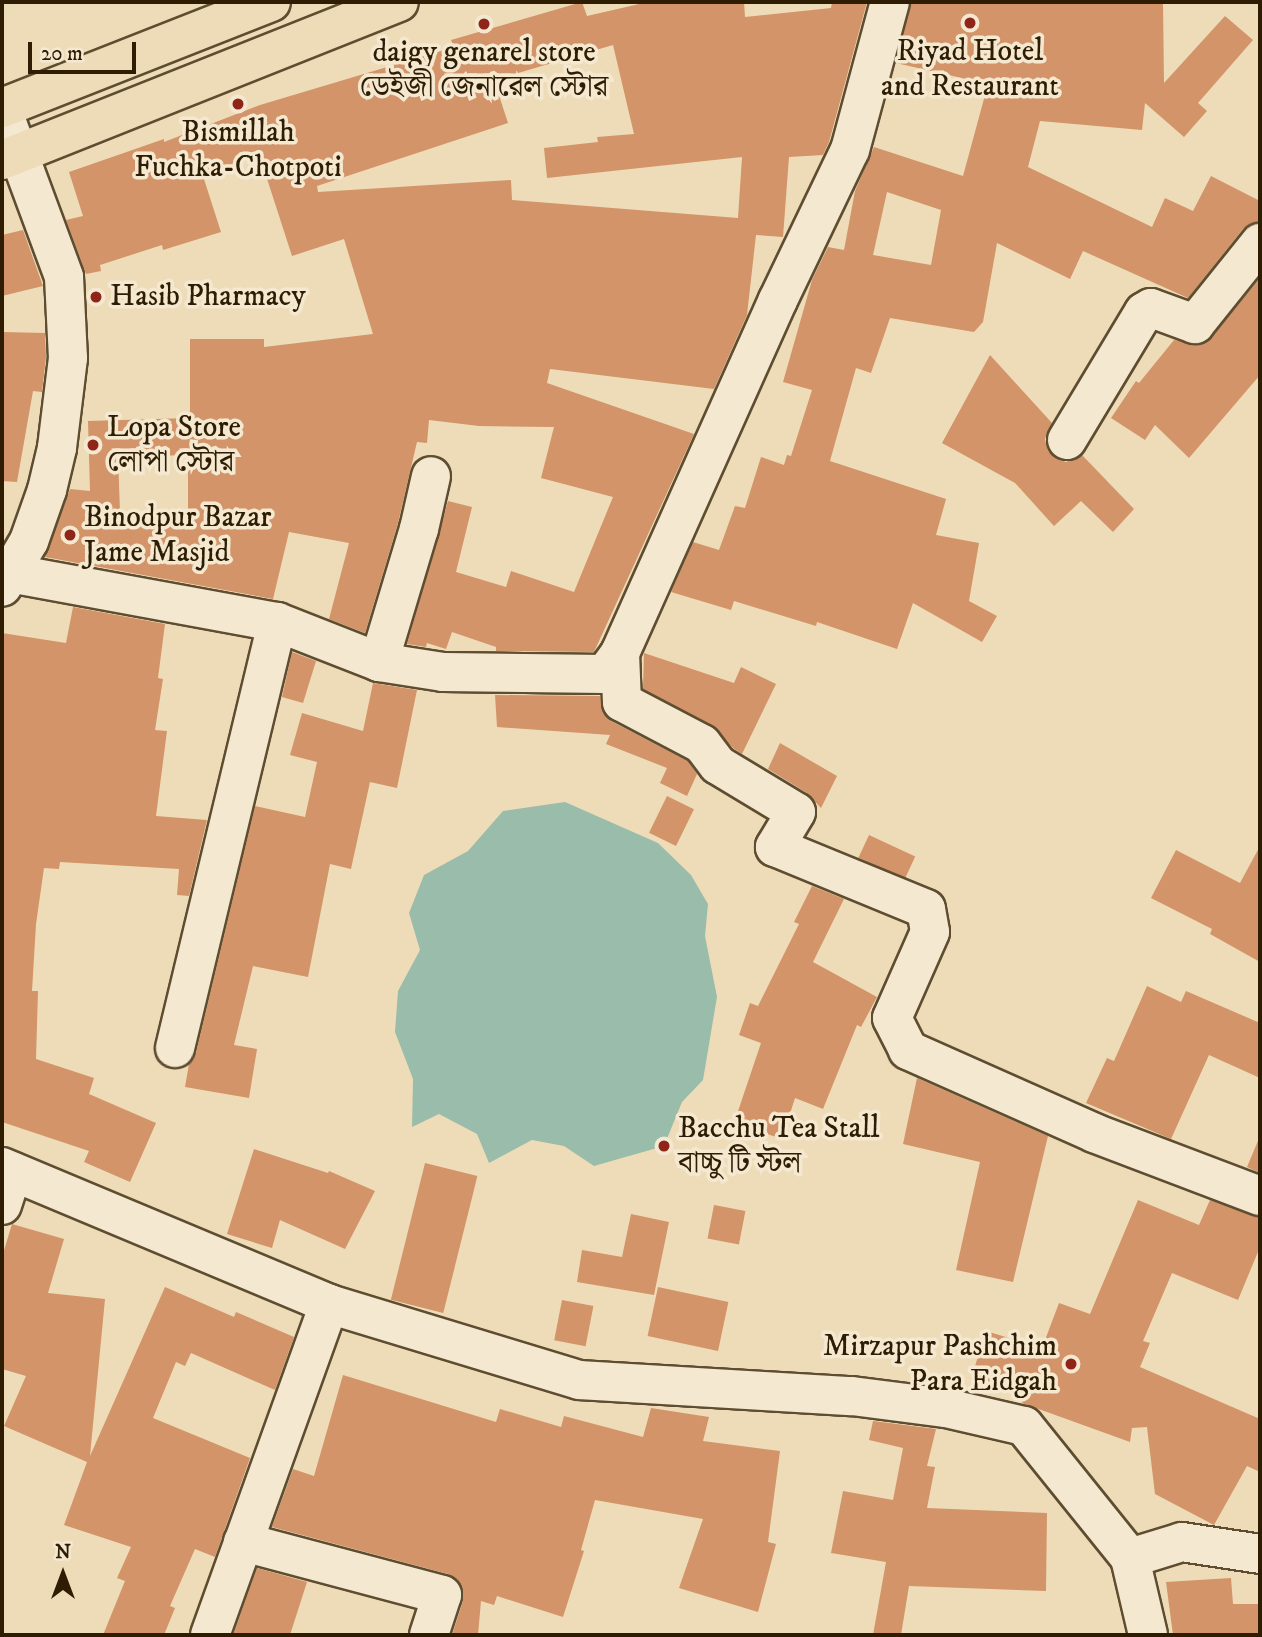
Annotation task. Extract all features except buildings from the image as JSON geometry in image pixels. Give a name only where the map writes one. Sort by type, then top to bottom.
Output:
[{"type":"highway","points":[[2,108],[271,2]]},
{"type":"highway","points":[[10,157],[399,2]]},
{"type":"street","points":[[2,108],[10,157],[64,277],[68,358],[57,448],[47,490],[29,541],[5,580],[277,622],[379,662],[443,673],[606,674],[620,653],[778,300],[850,149],[890,2]]},
{"type":"street","points":[[1067,440],[1144,312],[1151,308],[1195,324],[1260,243]]},
{"type":"street","points":[[379,662],[419,529],[431,476]]},
{"type":"street","points":[[174,1048],[277,622]]},
{"type":"street","points":[[620,653],[622,702],[702,744],[718,765],[796,812],[775,847],[926,909],[930,932],[892,1018],[908,1051],[1094,1133],[1260,1196]]},
{"type":"street","points":[[6,1181],[329,1304],[579,1380],[852,1396],[946,1408],[1024,1426],[1130,1558],[1148,1635]]},
{"type":"street","points":[[210,1635],[329,1304]]},
{"type":"street","points":[[243,1542],[442,1595],[429,1635]]},
{"type":"street","points":[[1130,1558],[1182,1542],[1260,1554]]},
{"type":"shaded area","points":[[565,802],[658,843],[691,875],[708,904],[705,936],[717,997],[703,1080],[682,1102],[664,1146],[594,1166],[564,1146],[532,1140],[489,1163],[477,1134],[439,1114],[412,1127],[413,1079],[395,1032],[398,991],[420,950],[409,913],[424,875],[468,851],[503,811]]},
{"type":"place","name":"Riyad Hotel and Restaurant","points":[[970,23]]},
{"type":"place","name":"daigy genarel store ডেইজী জেনারেল স্টোর","points":[[484,24]]},
{"type":"place","name":"Bismillah Fuchka-Chotpoti","points":[[238,104]]},
{"type":"place","name":"Hasib Pharmacy","points":[[96,297]]},
{"type":"place","name":"Lopa Store লোপা স্টোর","points":[[93,445]]},
{"type":"place","name":"Binodpur Bazar Jame Masjid","points":[[70,535]]},
{"type":"place","name":"Bacchu Tea Stall বাচ্চু টি স্টল","points":[[664,1146]]},
{"type":"place","name":"Mirzapur Pashchim Para Eidgah","points":[[1071,1364]]}]
